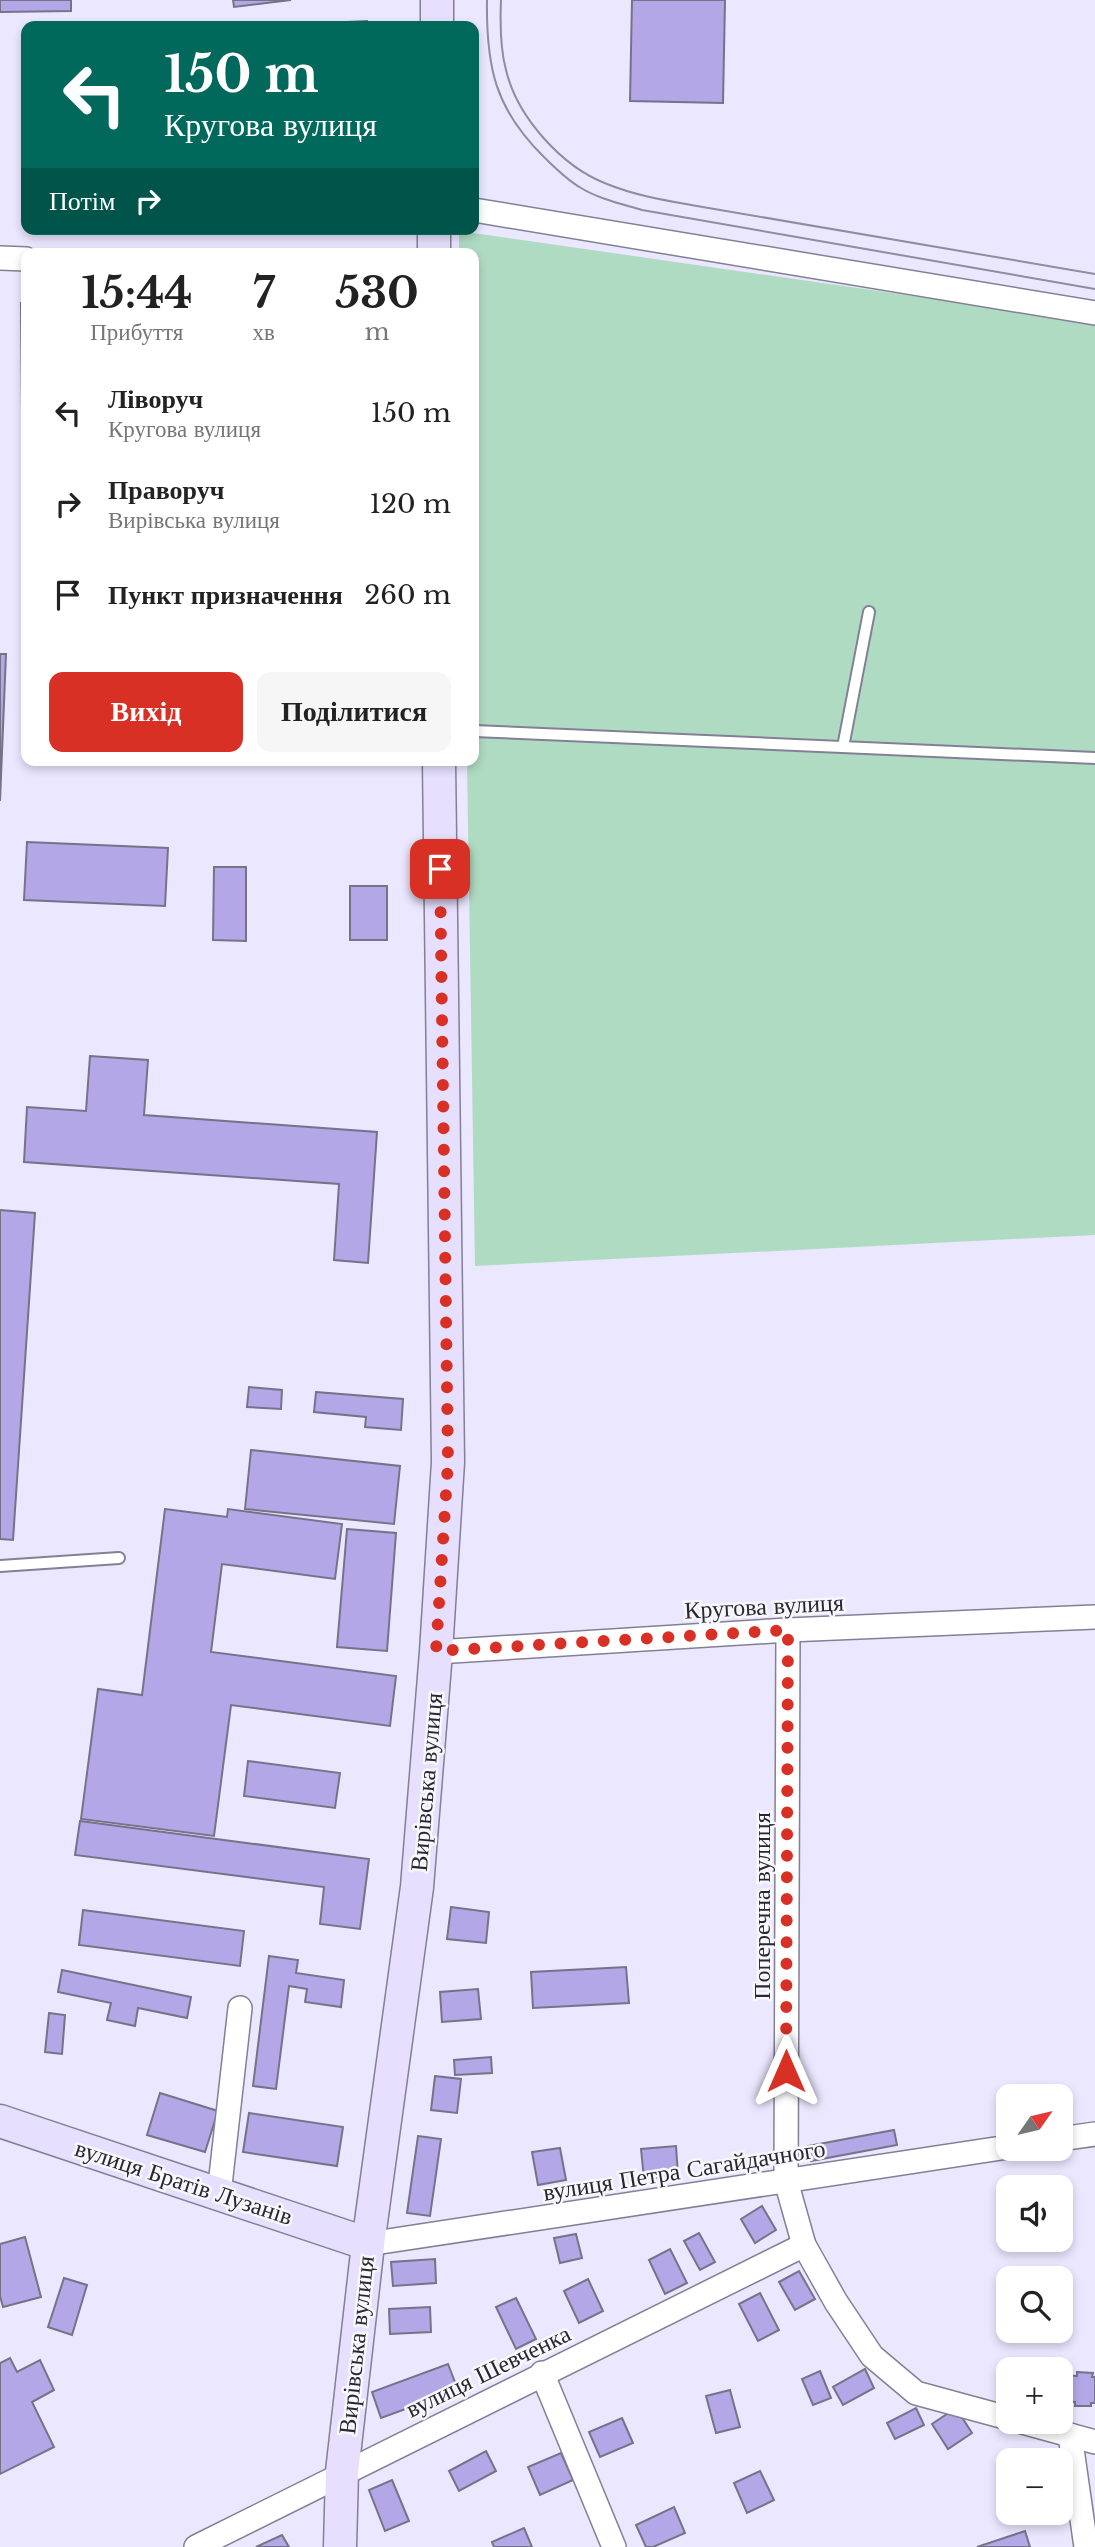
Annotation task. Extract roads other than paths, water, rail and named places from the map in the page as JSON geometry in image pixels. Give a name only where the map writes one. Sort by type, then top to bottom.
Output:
[{"type":"main road","points":[[437,0],[437,21]]},
{"type":"main road","name":"Вирівська вулиця","points":[[340,2547],[342,2472],[368,2244],[417,1887],[448,1462],[439,766]]},
{"type":"main road","name":"вулиця Братів Лузанів","points":[[0,2122],[368,2244]]},
{"type":"street","points":[[479,210],[1095,313]]},
{"type":"street","points":[[0,258],[21,259]]},
{"type":"street","name":"Кругова вулиця","points":[[436,1651],[788,1630],[1095,1617]]},
{"type":"street","name":"Поперечна вулиця","points":[[788,1630],[786,2181],[804,2245],[836,2302],[872,2356],[916,2393],[996,2415]]},
{"type":"street","points":[[219,2194],[240,2008]]},
{"type":"street","points":[[1073,2137],[1095,2134]]},
{"type":"street","name":"вулиця Петра Сагайдачного","points":[[368,2244],[996,2149]]},
{"type":"street","name":"вулиця Шевченка","points":[[196,2547],[342,2472],[804,2245]]},
{"type":"street","points":[[542,2374],[614,2547]]},
{"type":"street","points":[[1066,2434],[1095,2442]]},
{"type":"street","points":[[1070,2435],[1086,2547]]},
{"type":"lane","points":[[843,747],[869,612]]},
{"type":"lane","points":[[479,731],[1095,758]]},
{"type":"lane","points":[[0,1566],[119,1559]]},
{"type":"tram line","points":[[487,0],[492,66],[504,104],[514,122],[544,157],[566,178],[588,192],[642,210],[1095,289]]},
{"type":"tram line","points":[[501,0],[504,62],[520,105],[558,153],[574,166],[607,184],[680,203],[1095,274]]}]
